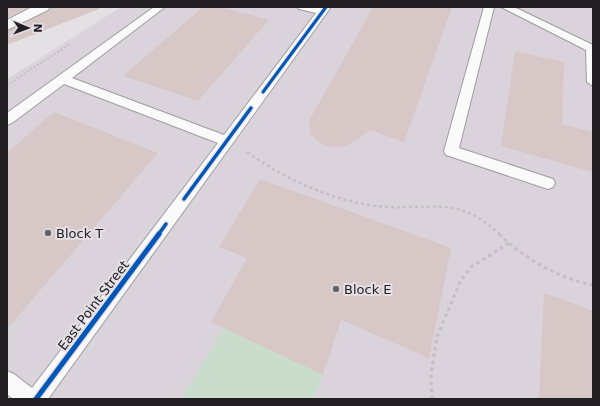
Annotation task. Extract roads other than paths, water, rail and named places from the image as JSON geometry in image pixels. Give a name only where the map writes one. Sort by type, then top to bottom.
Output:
[{"type":"highway","points":[[7,26],[44,7]]},
{"type":"lane","points":[[7,120],[160,7]]},
{"type":"lane","points":[[302,7],[325,9]]},
{"type":"lane","points":[[489,7],[451,151],[548,182]]},
{"type":"lane","points":[[507,7],[592,49],[593,82]]},
{"type":"lane","name":"East Point Street","points":[[36,399],[325,9]]},
{"type":"lane","points":[[63,79],[225,144]]},
{"type":"lane","points":[[7,381],[29,399]]},
{"type":"place","name":"Block T","points":[[48,233]]},
{"type":"place","name":"Block E","points":[[336,289]]}]
